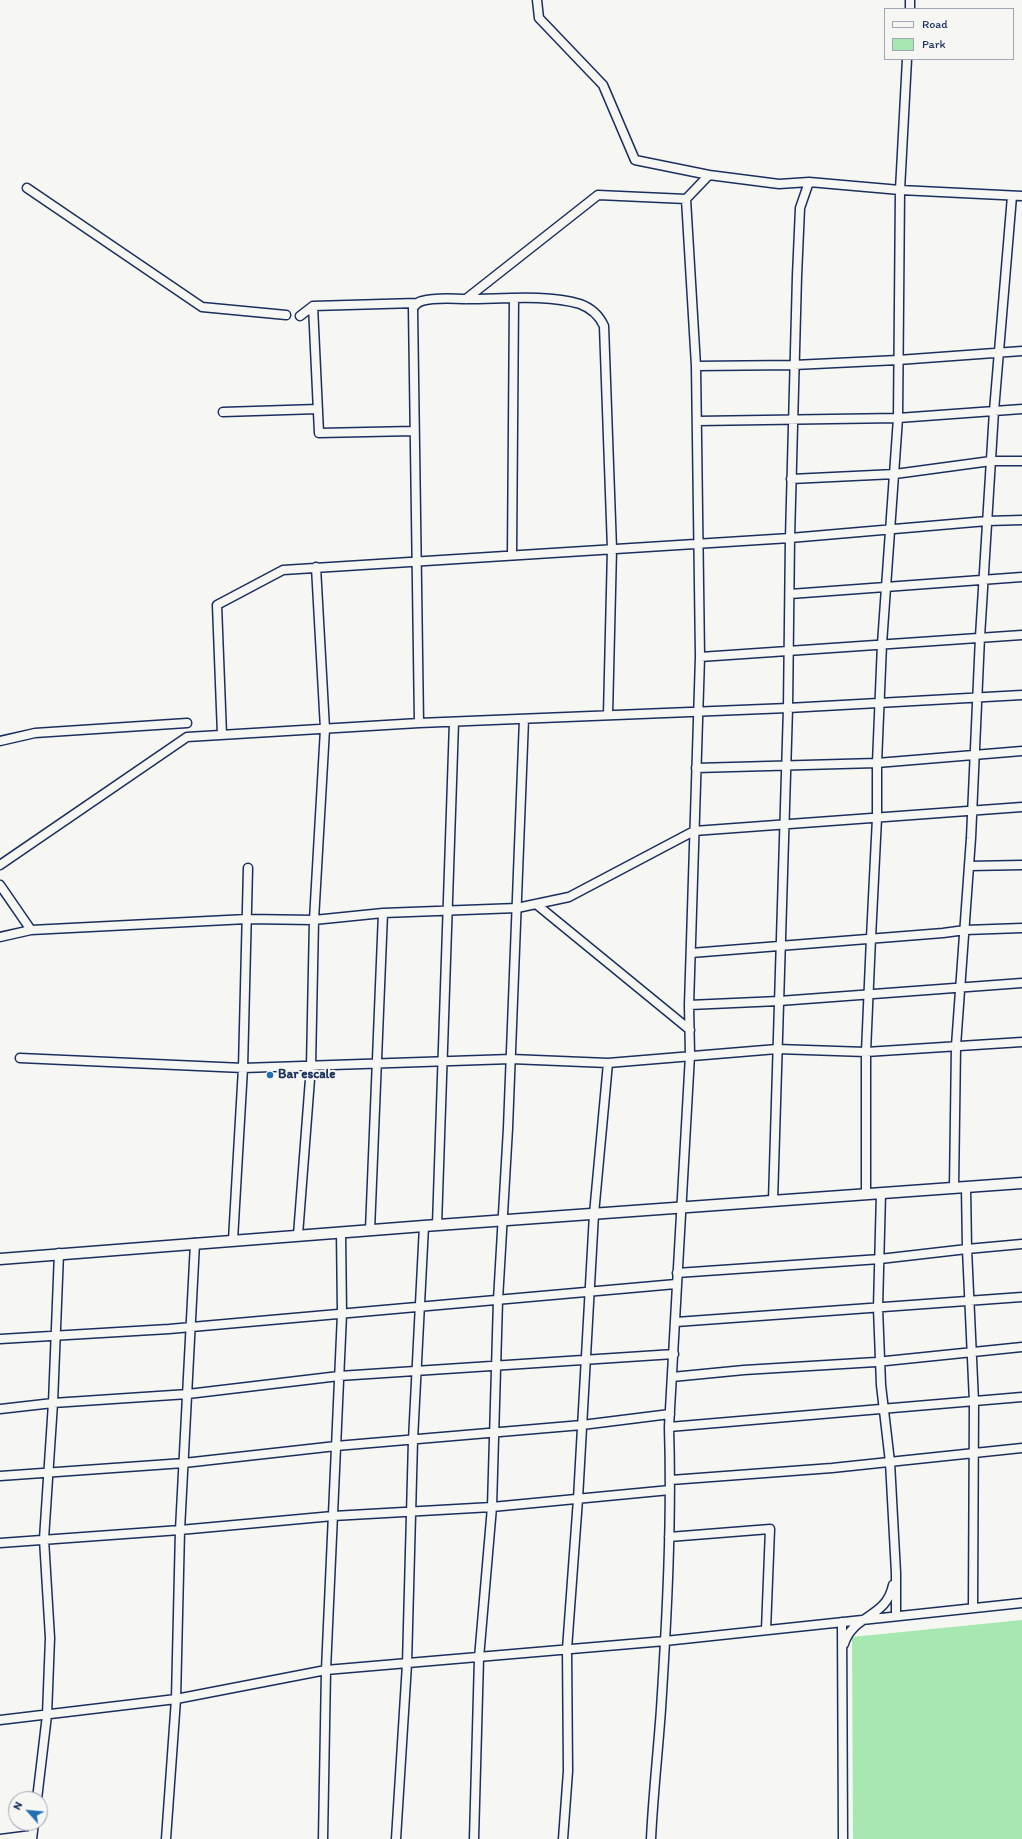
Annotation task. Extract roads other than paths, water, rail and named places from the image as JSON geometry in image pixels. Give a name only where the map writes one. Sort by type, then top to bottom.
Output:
[{"type":"street","points":[[537,0],[539,18],[603,84],[635,160],[709,175],[779,184],[809,182],[900,190],[1022,196]]},
{"type":"street","points":[[866,1194],[866,1052],[868,994],[877,818],[877,763],[882,644],[898,418],[900,190],[907,60]]},
{"type":"street","points":[[651,1839],[665,1641],[671,1480],[669,1427],[690,1055],[690,952],[700,657],[696,366],[686,199],[709,175]]},
{"type":"street","points":[[773,1202],[788,708],[794,365],[800,208],[809,182]]},
{"type":"street","points":[[27,188],[202,307],[286,315]]},
{"type":"street","points":[[466,299],[598,195],[686,199]]},
{"type":"street","points":[[954,1188],[956,1046],[969,866],[983,580],[994,411],[1012,196]]},
{"type":"street","points":[[512,555],[514,298]]},
{"type":"street","points":[[300,316],[313,306],[514,298],[563,300],[581,304],[594,311],[601,319],[604,326],[612,549],[608,715]]},
{"type":"street","points":[[417,303],[413,308],[415,561],[419,723]]},
{"type":"street","points":[[313,306],[319,433],[414,431]]},
{"type":"street","points":[[696,366],[794,365],[898,360],[1022,351]]},
{"type":"street","points":[[224,412],[318,409]]},
{"type":"street","points":[[697,421],[898,418],[1022,409]]},
{"type":"street","points":[[792,479],[895,474],[991,461],[1022,461]]},
{"type":"street","points":[[222,735],[217,605],[283,570],[790,538],[987,521],[1022,520]]},
{"type":"street","points":[[298,1235],[311,1066],[314,920],[324,729],[316,568]]},
{"type":"street","points":[[790,594],[1022,577]]},
{"type":"street","points":[[700,657],[1022,635]]},
{"type":"street","points":[[0,865],[187,737],[419,723],[880,704],[1022,695]]},
{"type":"street","points":[[474,1839],[479,1658],[492,1507],[501,1221],[508,1128],[524,719]]},
{"type":"street","points":[[437,1225],[454,722]]},
{"type":"street","points":[[0,741],[35,733],[187,723]]},
{"type":"street","points":[[696,768],[877,763],[1022,751]]},
{"type":"street","points":[[0,937],[31,930],[247,919],[314,920],[383,913],[517,908],[569,897],[694,831],[877,818],[972,809],[1022,807]]},
{"type":"street","points":[[969,866],[1022,865]]},
{"type":"street","points":[[233,1240],[243,1068],[248,868]]},
{"type":"street","points":[[0,885],[31,930]]},
{"type":"street","points":[[536,904],[690,1030]]},
{"type":"street","points":[[370,1230],[383,913]]},
{"type":"street","points":[[690,952],[943,933],[965,930],[1022,928]]},
{"type":"street","points":[[689,1005],[779,1001],[961,989],[1022,983]]},
{"type":"street","points":[[20,1058],[243,1068],[511,1059],[608,1063],[690,1055],[777,1049],[866,1052],[1022,1042]]},
{"type":"street","points":[[563,1839],[568,1771],[567,1649],[578,1499],[594,1214],[608,1063]]},
{"type":"street","points":[[0,1259],[59,1253],[298,1235],[1022,1183]]},
{"type":"street","points":[[966,1187],[967,1249],[974,1402],[973,1608]]},
{"type":"street","points":[[881,1193],[878,1308],[880,1361],[890,1462],[896,1574],[896,1616]]},
{"type":"street","points":[[396,1839],[407,1664],[413,1440],[424,1226]]},
{"type":"street","points":[[322,1839],[326,1670],[342,1314],[341,1232]]},
{"type":"street","points":[[166,1839],[176,1698],[180,1530],[195,1243]]},
{"type":"street","points":[[677,1274],[880,1259],[1022,1244]]},
{"type":"street","points":[[38,1791],[47,1715],[50,1638],[44,1539],[53,1404],[59,1253]]},
{"type":"street","points":[[0,1339],[56,1334],[191,1327],[676,1284]]},
{"type":"street","points":[[676,1322],[1022,1297]]},
{"type":"street","points":[[672,1377],[744,1370],[880,1361],[1022,1347]]},
{"type":"street","points":[[0,1409],[188,1394],[339,1376],[674,1354]]},
{"type":"street","points":[[669,1427],[1022,1397]]},
{"type":"street","points":[[0,1476],[184,1463],[336,1446],[582,1425],[670,1414]]},
{"type":"street","points":[[671,1480],[890,1462],[1022,1448]]},
{"type":"street","points":[[0,1542],[180,1530],[333,1516],[492,1507],[670,1490]]},
{"type":"street","points":[[669,1538],[770,1529],[766,1630]]},
{"type":"street","points":[[842,1650],[850,1629],[878,1611],[887,1601],[892,1590],[896,1574]]},
{"type":"street","points":[[0,1720],[176,1698],[326,1670],[665,1641],[864,1619],[1022,1604]]},
{"type":"street","points":[[842,1622],[843,1839]]},
{"type":"street","points":[[0,1839],[32,1837]]},
{"type":"place","name":"Bar escale","points":[[270,1075]]}]
